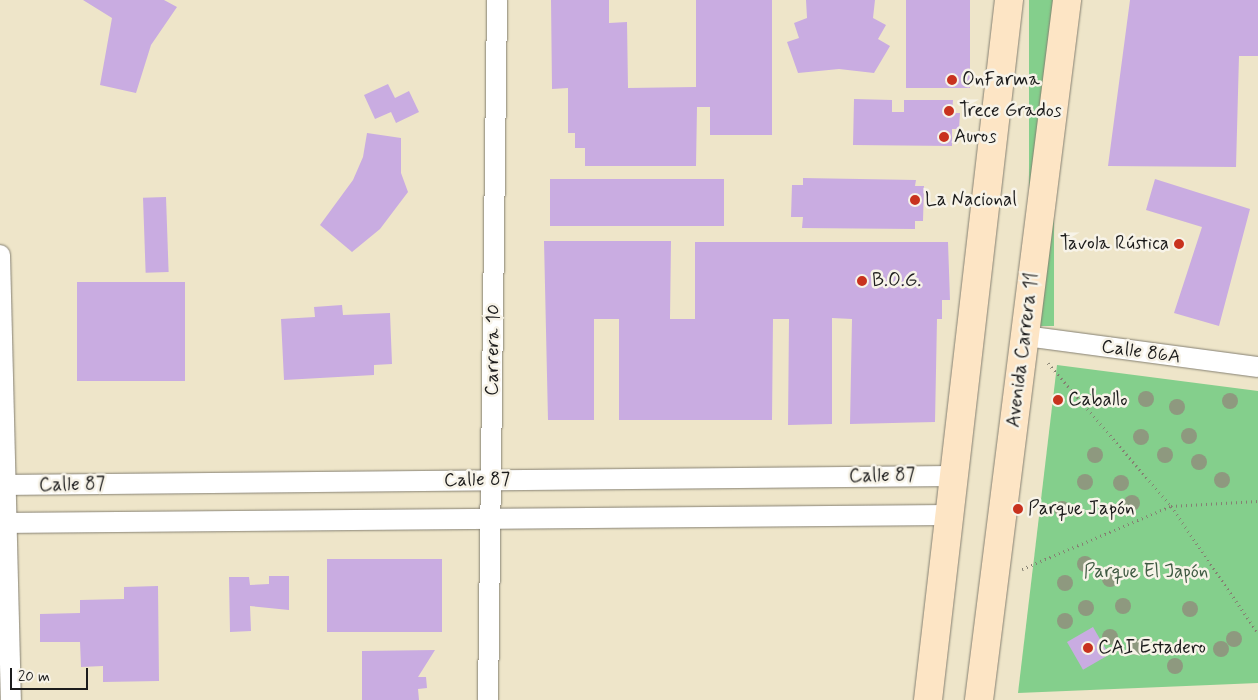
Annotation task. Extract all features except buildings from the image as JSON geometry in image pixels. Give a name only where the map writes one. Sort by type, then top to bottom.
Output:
[{"type":"main road","points":[[928,700],[1009,0]]},
{"type":"main road","name":"Avenida Carrera 11","points":[[979,700],[1067,0]]},
{"type":"street","name":"Carrera 10","points":[[488,700],[497,0]]},
{"type":"street","points":[[0,255],[4,523],[11,700]]},
{"type":"street","name":"Calle 86A","points":[[1025,336],[1258,367]]},
{"type":"street","name":"Calle 87","points":[[4,485],[953,476]]},
{"type":"street","name":"Calle 87","points":[[4,523],[949,515]]},
{"type":"path","points":[[1025,336],[1171,506],[1258,633]]},
{"type":"path","points":[[994,580],[1171,506],[1258,501]]},
{"type":"green space","points":[[1029,0],[1054,0],[1054,326],[1029,326]]},
{"type":"green space","name":"Parque El Japón","points":[[1057,365],[1258,391],[1258,683],[1018,693]]},
{"type":"place","name":"OnFarma","points":[[952,80]]},
{"type":"place","name":"Trece Grados","points":[[949,111]]},
{"type":"place","name":"Auros","points":[[944,137]]},
{"type":"place","name":"La Nacional","points":[[915,200]]},
{"type":"place","name":"Tavola Rústica","points":[[1179,244]]},
{"type":"place","name":"B.O.G.","points":[[862,281]]},
{"type":"place","name":"Caballo","points":[[1058,400]]},
{"type":"place","name":"Parque Japón","points":[[1018,509]]},
{"type":"place","name":"CAI Estadero","points":[[1088,648]]}]
